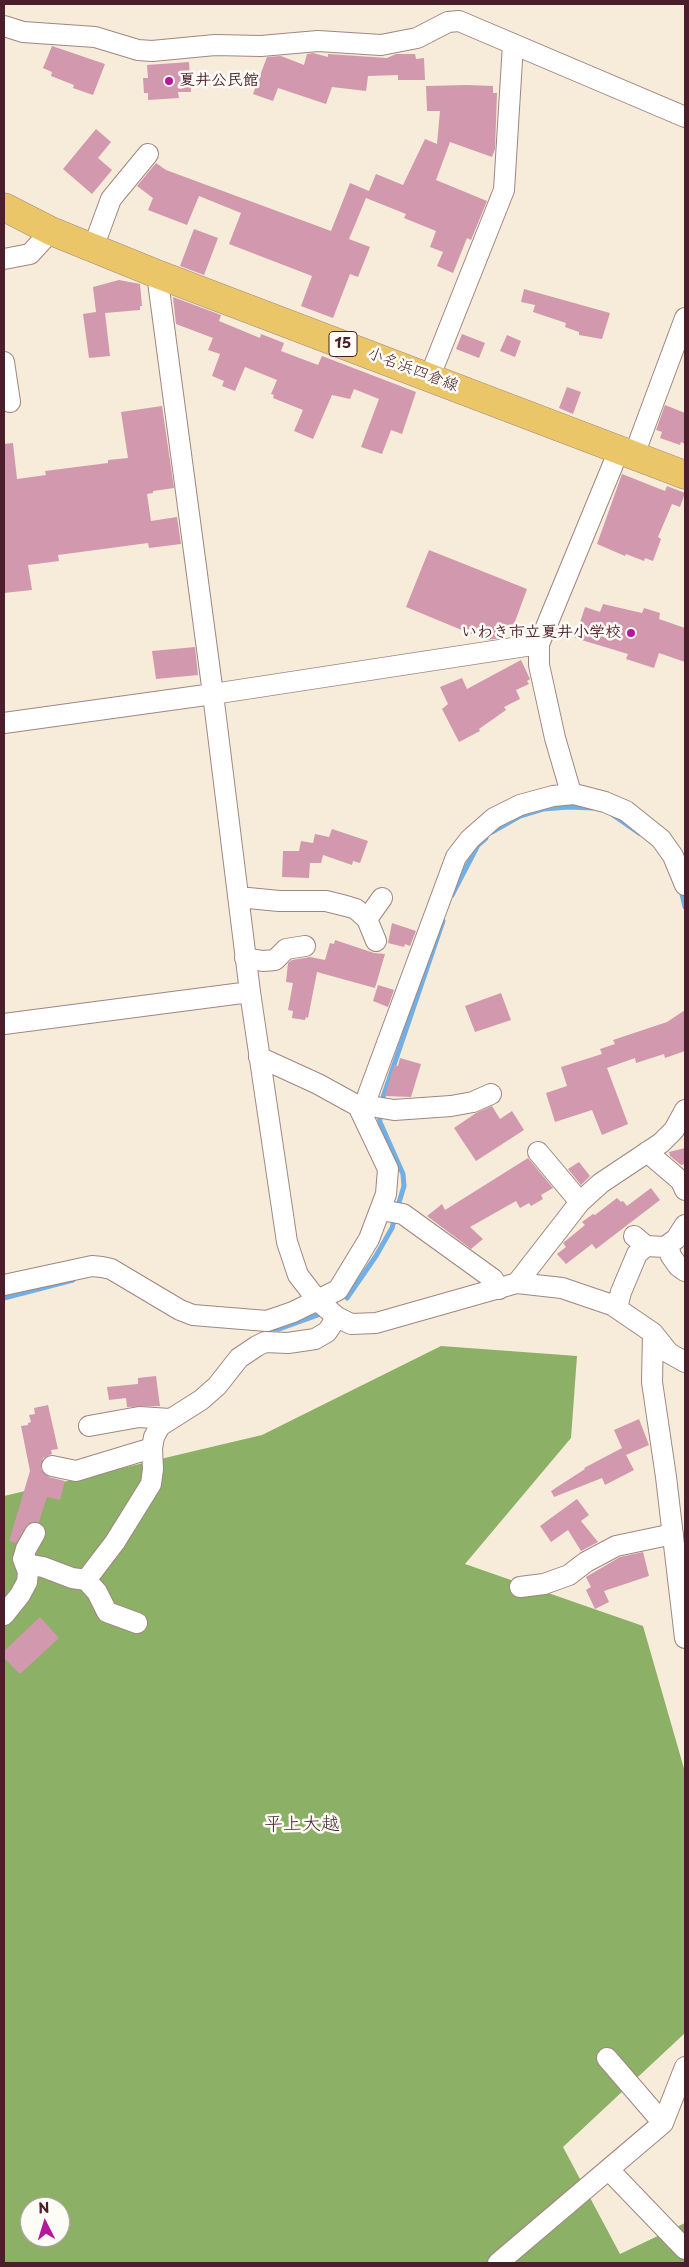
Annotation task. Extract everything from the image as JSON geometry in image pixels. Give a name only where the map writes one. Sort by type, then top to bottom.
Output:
[{"type":"main road","name":"小名浜四倉線","points":[[4,207],[51,231],[156,274],[430,376],[685,475]]},
{"type":"street","points":[[4,26],[23,32],[95,37],[138,50],[152,51],[215,45],[261,46],[318,41],[381,45],[417,38],[448,22],[459,22],[685,117]]},
{"type":"street","points":[[430,376],[504,190],[513,44]]},
{"type":"street","points":[[93,248],[111,199],[148,154]]},
{"type":"street","points":[[4,259],[30,254],[51,231]]},
{"type":"street","points":[[156,274],[213,694],[259,1056],[288,1242],[298,1275],[318,1301],[338,1317],[351,1324],[376,1323],[508,1286],[562,1288],[617,1308],[653,1333],[669,1353],[685,1362]]},
{"type":"street","points":[[571,793],[555,738],[539,665],[539,644],[685,318]]},
{"type":"street","points":[[4,362],[10,402]]},
{"type":"street","points":[[4,723],[213,694],[539,644]]},
{"type":"street","points":[[508,1286],[493,1280],[393,1212],[386,1194],[388,1169],[372,1108],[440,898],[456,857],[483,826],[508,810],[539,799],[571,793],[605,802],[626,811],[641,822],[667,848],[681,872],[685,885]]},
{"type":"street","points":[[238,897],[278,901],[326,902],[356,909],[366,919],[376,942]]},
{"type":"street","points":[[366,919],[382,898]]},
{"type":"street","points":[[246,958],[263,961],[275,960],[286,949],[304,946]]},
{"type":"street","points":[[4,1024],[250,992]]},
{"type":"street","points":[[259,1056],[347,1098],[358,1106],[394,1110],[451,1106],[473,1102],[491,1094]]},
{"type":"street","points":[[508,1286],[580,1202],[601,1183],[662,1143],[674,1130],[685,1110]]},
{"type":"street","points":[[538,1152],[580,1202]]},
{"type":"street","points":[[647,1152],[681,1181],[685,1190]]},
{"type":"street","points":[[4,1285],[92,1266],[110,1269],[180,1310],[193,1315],[266,1321],[293,1312],[338,1290],[369,1239],[393,1212]]},
{"type":"street","points":[[617,1308],[640,1241],[665,1247],[676,1239],[685,1225]]},
{"type":"street","points":[[668,1245],[671,1256],[678,1266],[685,1271]]},
{"type":"street","points":[[86,1580],[115,1542],[151,1484],[153,1468],[152,1448],[154,1436],[160,1426],[201,1400],[217,1386],[239,1358],[257,1346],[265,1342],[288,1344],[315,1339],[327,1332],[338,1317]]},
{"type":"street","points":[[653,1333],[652,1382],[685,1638]]},
{"type":"street","points":[[89,1426],[139,1417],[170,1419]]},
{"type":"street","points":[[52,1466],[76,1471],[152,1448]]},
{"type":"street","points":[[4,1615],[20,1595],[26,1582],[28,1572],[23,1559],[35,1533]]},
{"type":"street","points":[[520,1587],[544,1584],[569,1575],[586,1562],[616,1546],[673,1534]]},
{"type":"street","points":[[26,1564],[43,1567],[72,1578],[86,1580],[97,1592],[107,1612],[137,1623]]},
{"type":"street","points":[[607,2058],[663,2123]]},
{"type":"street","points":[[498,2263],[663,2123],[685,2067]]},
{"type":"street","points":[[609,2170],[685,2249]]},
{"type":"green space","points":[[441,1346],[577,1356],[571,1438],[465,1564],[643,1626],[685,1772],[685,2033],[563,2147],[620,2254],[685,2223],[685,2263],[4,2263],[4,1496],[262,1435]]},
{"type":"building","points":[[52,46],[105,64],[93,95],[73,88],[74,85],[51,76],[52,72],[43,68]]},
{"type":"building","points":[[313,53],[328,57],[328,54],[387,58],[396,54],[415,54],[416,59],[424,58],[425,80],[398,80],[398,75],[368,76],[366,91],[332,87],[326,104],[278,88],[273,101],[253,94],[267,57],[281,56],[304,65],[307,54]]},
{"type":"building","points":[[189,62],[191,92],[178,92],[179,98],[148,100],[148,93],[144,93],[143,78],[148,78],[147,65]]},
{"type":"building","points":[[426,86],[493,86],[493,93],[497,93],[495,149],[492,157],[450,142],[436,180],[487,201],[471,240],[467,238],[453,273],[437,266],[443,252],[430,247],[436,231],[404,218],[406,214],[366,198],[349,239],[370,247],[358,277],[350,274],[333,318],[301,306],[312,276],[229,244],[241,213],[199,196],[187,225],[148,210],[153,198],[137,186],[156,163],[166,170],[331,231],[350,183],[369,191],[376,174],[403,185],[425,139],[437,144],[440,111],[427,111]]},
{"type":"building","points":[[96,129],[111,142],[98,158],[112,170],[92,194],[63,169]]},
{"type":"building","points":[[194,229],[218,238],[204,275],[180,266]]},
{"type":"building","points":[[119,280],[140,284],[142,306],[140,306],[140,310],[105,313],[110,356],[89,358],[83,314],[96,312],[93,287]]},
{"type":"building","points":[[524,289],[610,313],[602,339],[579,335],[579,332],[565,327],[566,323],[533,312],[535,305],[521,302]]},
{"type":"building","points":[[173,297],[221,315],[219,321],[260,338],[261,334],[284,343],[281,351],[318,365],[322,356],[416,392],[402,434],[391,430],[382,454],[361,447],[379,399],[354,389],[350,399],[332,395],[313,439],[294,431],[303,410],[273,398],[274,395],[271,394],[277,380],[245,367],[235,391],[222,386],[224,381],[212,376],[220,354],[208,350],[213,338],[176,324]]},
{"type":"building","points":[[462,334],[485,343],[479,358],[456,349]]},
{"type":"building","points":[[507,335],[521,341],[515,357],[500,351]]},
{"type":"building","points":[[567,387],[581,392],[573,414],[559,408]]},
{"type":"building","points":[[665,405],[685,413],[685,444],[681,442],[680,445],[660,438],[662,432],[656,430]]},
{"type":"building","points":[[162,406],[174,488],[153,491],[153,493],[147,494],[151,521],[177,517],[181,544],[149,548],[148,543],[58,555],[59,561],[28,565],[32,590],[4,593],[4,444],[13,443],[17,479],[46,475],[45,471],[108,463],[108,460],[128,458],[121,412]]},
{"type":"building","points":[[622,474],[665,491],[667,486],[685,493],[680,507],[672,504],[658,537],[661,539],[653,561],[645,558],[644,561],[626,554],[625,556],[597,544]]},
{"type":"building","points":[[429,550],[527,589],[513,627],[507,625],[502,638],[486,640],[406,607]]},
{"type":"building","name":"いわき市立夏井小学校","points":[[603,604],[642,613],[644,608],[660,613],[659,619],[685,628],[685,662],[659,653],[654,668],[626,659],[628,654],[575,638],[585,607],[600,612]]},
{"type":"building","points":[[195,647],[198,675],[156,679],[152,651]]},
{"type":"building","points":[[521,660],[530,679],[527,681],[529,684],[516,690],[520,699],[504,707],[506,710],[479,729],[480,731],[459,742],[442,709],[448,704],[440,687],[462,678],[467,689]]},
{"type":"building","points":[[332,829],[368,841],[360,863],[353,861],[352,865],[323,855],[321,863],[310,863],[309,878],[282,877],[283,851],[299,851],[301,841],[313,843],[315,834],[329,837]]},
{"type":"building","points":[[392,923],[416,931],[410,946],[405,944],[404,947],[388,943]]},
{"type":"building","points":[[335,940],[374,953],[385,954],[375,988],[317,972],[308,1018],[306,1017],[305,1020],[292,1018],[293,1011],[288,1010],[293,983],[286,982],[288,963],[292,960],[310,957],[325,960],[330,943],[334,944]]},
{"type":"building","points":[[378,985],[394,990],[388,1007],[373,1001]]},
{"type":"building","points":[[501,993],[511,1020],[475,1032],[465,1006]]},
{"type":"building","points":[[685,1010],[685,1051],[665,1058],[664,1054],[636,1063],[635,1058],[607,1068],[628,1124],[602,1135],[592,1110],[555,1122],[546,1093],[567,1086],[561,1067],[602,1054],[600,1049],[615,1044],[613,1040],[667,1022]]},
{"type":"building","points":[[400,1058],[421,1064],[411,1097],[385,1096],[394,1065],[398,1066]]},
{"type":"building","points":[[492,1106],[500,1119],[512,1111],[524,1130],[476,1161],[454,1128],[476,1113]]},
{"type":"building","points":[[685,1148],[685,1164],[681,1165],[670,1156],[669,1152]]},
{"type":"building","points":[[528,1158],[553,1188],[541,1195],[543,1199],[531,1206],[529,1203],[520,1208],[516,1201],[470,1227],[483,1239],[471,1249],[427,1216],[442,1204],[445,1210]]},
{"type":"building","points":[[579,1162],[590,1176],[581,1185],[568,1169]]},
{"type":"building","points":[[651,1188],[660,1200],[596,1249],[592,1244],[566,1264],[557,1254],[566,1247],[563,1243],[585,1225],[582,1222],[593,1214],[595,1215],[617,1198],[627,1206]]},
{"type":"building","points":[[156,1376],[160,1406],[127,1407],[126,1398],[109,1400],[107,1387],[138,1384],[138,1378]]},
{"type":"building","points":[[48,1405],[58,1449],[51,1450],[52,1454],[43,1458],[41,1469],[49,1477],[65,1481],[60,1500],[47,1497],[39,1522],[29,1523],[16,1543],[9,1541],[30,1471],[21,1426],[28,1425],[31,1422],[29,1415],[35,1414],[34,1408]]},
{"type":"building","points":[[639,1419],[649,1445],[626,1455],[634,1470],[605,1485],[602,1478],[554,1497],[551,1491],[584,1468],[622,1448],[614,1430]]},
{"type":"building","points":[[577,1499],[589,1515],[581,1521],[598,1542],[581,1551],[568,1530],[551,1542],[540,1526]]},
{"type":"building","points":[[643,1552],[649,1576],[604,1591],[609,1602],[595,1609],[586,1590],[591,1587],[586,1577],[620,1557]]},
{"type":"building","points":[[40,1617],[59,1638],[20,1674],[4,1658],[4,1651]]},
{"type":"waterway","points":[[492,832],[520,816],[543,809],[593,808]]},
{"type":"waterway","points":[[613,815],[639,833]]},
{"type":"waterway","points":[[452,895],[478,845],[486,838]]},
{"type":"waterway","points":[[681,890],[685,907]]},
{"type":"waterway","points":[[381,1103],[443,921]]},
{"type":"waterway","points":[[379,1111],[380,1122],[403,1174],[404,1186],[397,1209]]},
{"type":"waterway","points":[[347,1298],[376,1256],[392,1228],[395,1217]]},
{"type":"waterway","points":[[4,1298],[73,1280]]},
{"type":"waterway","points":[[268,1329],[279,1329],[318,1315]]},
{"type":"place","name":"夏井公民館","points":[[169,81]]},
{"type":"place","name":"いわき市立夏井小学校","points":[[631,633]]},
{"type":"district","name":"平上大越","points":[[302,1825]]}]
